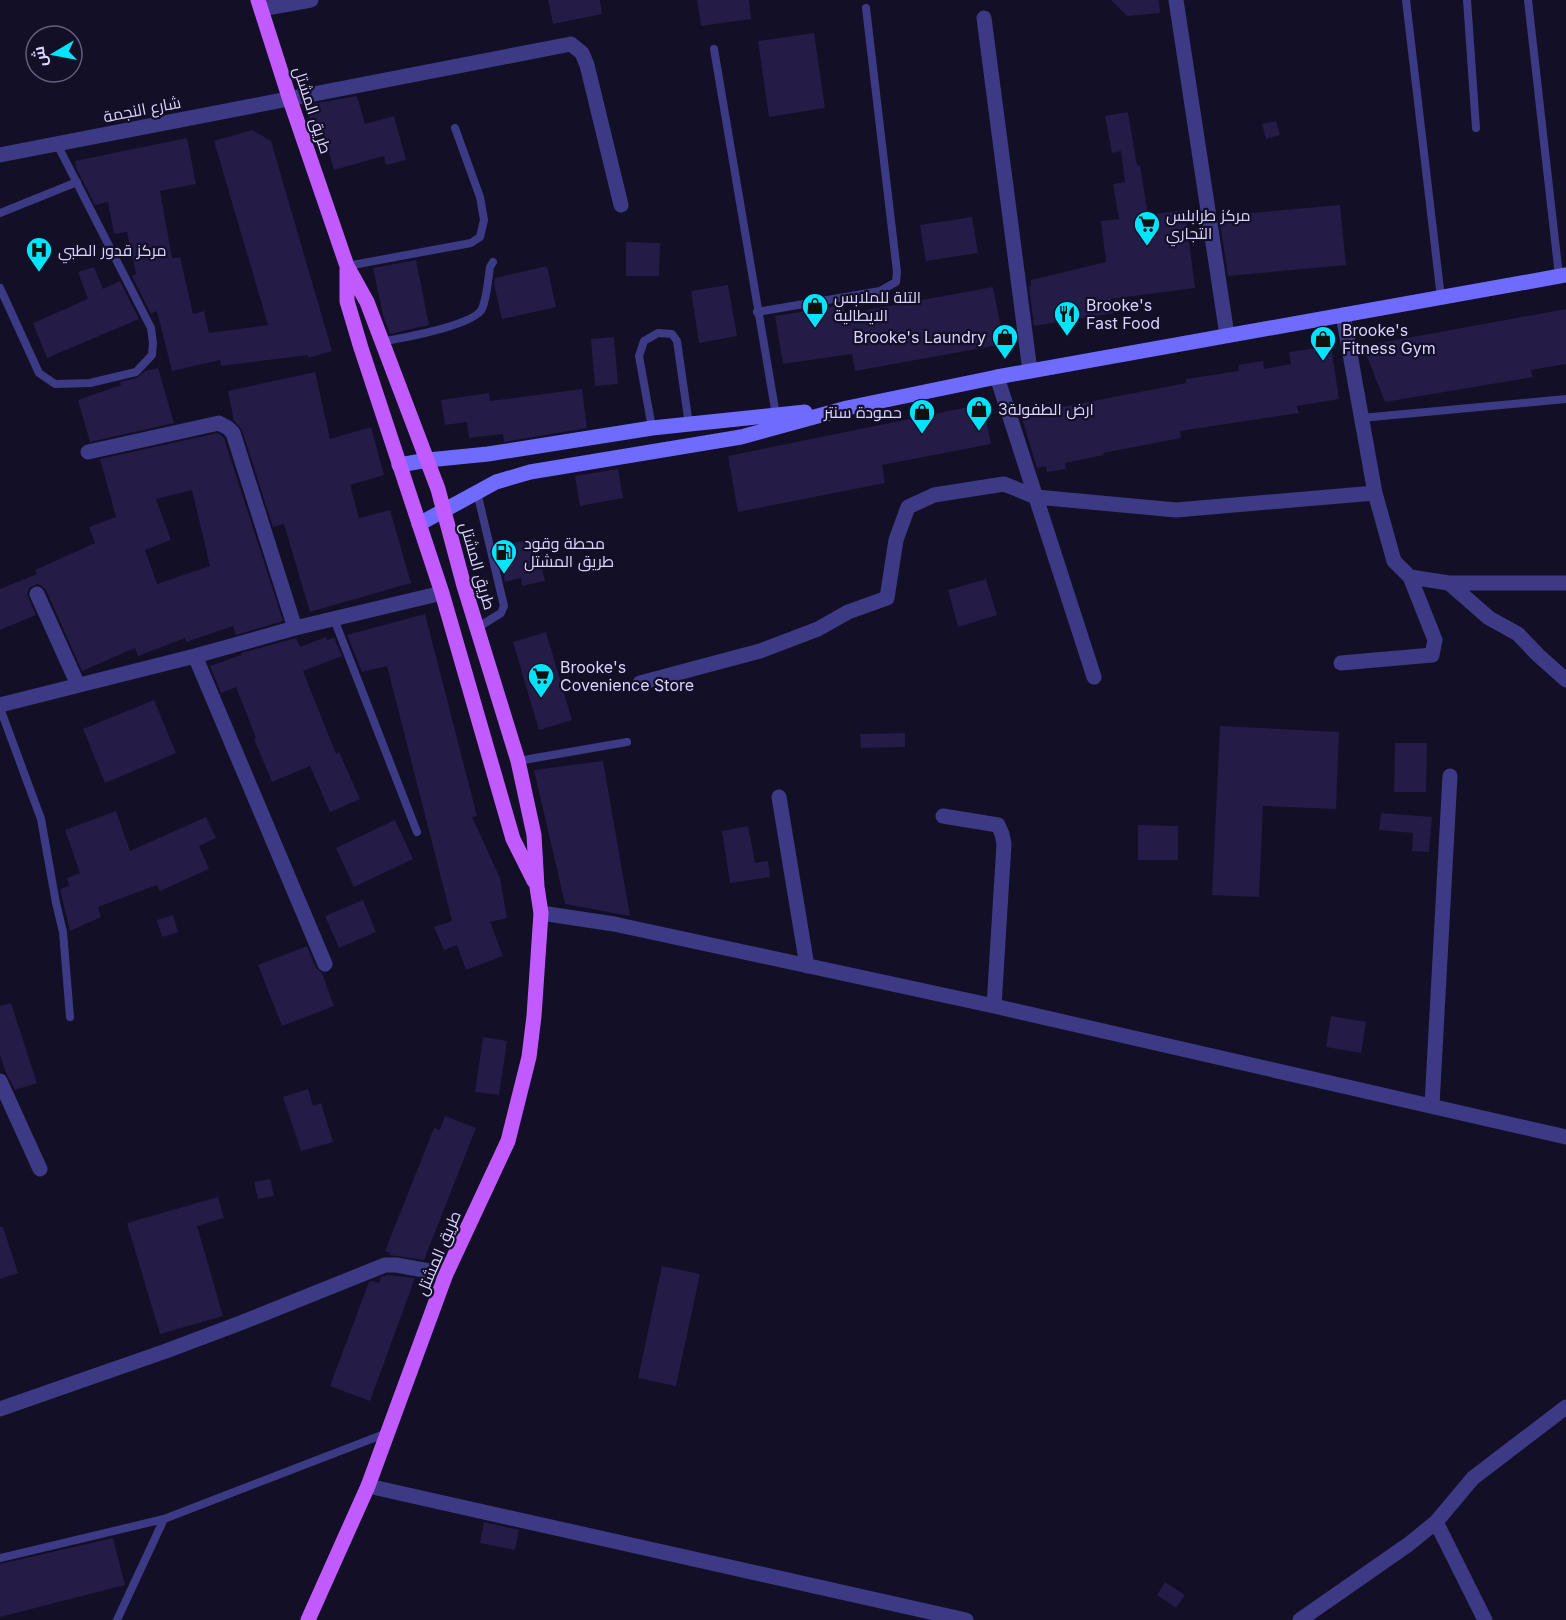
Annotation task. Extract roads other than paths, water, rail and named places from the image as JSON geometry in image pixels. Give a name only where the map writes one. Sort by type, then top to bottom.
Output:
[{"type":"main road","name":"طريق المشتل","points":[[260,4],[347,266],[367,302],[438,489],[477,628],[518,760],[534,835],[541,914],[535,1005],[528,1056],[508,1141],[446,1274],[368,1486],[308,1620]]},
{"type":"main road","name":"طريق المشتل","points":[[347,266],[347,301],[361,348],[442,593],[513,839],[537,887]]},
{"type":"main road","points":[[419,524],[496,482],[530,472],[741,437],[847,408],[997,377],[1563,275]]},
{"type":"main road","points":[[399,465],[488,454],[652,428],[847,408]]},
{"type":"street","points":[[260,4],[311,0]]},
{"type":"street","points":[[1176,0],[1227,335]]},
{"type":"street","points":[[984,18],[1030,371]]},
{"type":"street","name":"شارع النجمة","points":[[0,154],[290,100],[571,44],[582,53],[587,65],[621,205]]},
{"type":"street","points":[[1341,663],[1432,655],[1435,640],[1410,577],[1395,561],[1374,493],[1343,315]]},
{"type":"street","points":[[997,377],[1094,677]]},
{"type":"street","points":[[88,452],[219,423],[228,428],[233,433],[295,628]]},
{"type":"street","points":[[640,683],[760,651],[818,628],[848,612],[887,598],[896,540],[908,507],[934,495],[1004,484],[1036,497],[1176,510],[1374,493]]},
{"type":"street","points":[[1410,577],[1449,583],[1566,583]]},
{"type":"street","points":[[1449,583],[1489,618],[1518,634],[1566,680]]},
{"type":"street","points":[[0,706],[295,628],[442,593]]},
{"type":"street","points":[[38,594],[78,685]]},
{"type":"street","points":[[195,656],[326,964]]},
{"type":"street","points":[[1432,1105],[1450,776]]},
{"type":"street","points":[[778,797],[807,966]]},
{"type":"street","points":[[943,816],[998,825],[1002,834],[1004,844],[994,1006]]},
{"type":"street","points":[[541,914],[614,924],[994,1006],[1566,1137]]},
{"type":"street","points":[[0,1081],[40,1169]]},
{"type":"street","points":[[0,1409],[177,1347],[385,1265],[446,1274]]},
{"type":"street","points":[[1300,1620],[1409,1544],[1436,1522],[1473,1478],[1566,1407]]},
{"type":"street","points":[[368,1486],[966,1620]]},
{"type":"street","points":[[1436,1522],[1485,1620]]},
{"type":"lane","points":[[1406,0],[1440,298]]},
{"type":"lane","points":[[1467,0],[1476,128]]},
{"type":"lane","points":[[1528,0],[1563,275]]},
{"type":"lane","points":[[758,312],[880,291],[896,282],[897,272],[866,8]]},
{"type":"lane","points":[[714,49],[776,415]]},
{"type":"lane","points":[[347,266],[471,243],[480,237],[484,220],[480,197],[455,129]]},
{"type":"lane","points":[[0,288],[39,373],[55,384],[90,383],[136,372],[152,355],[151,328],[57,144]]},
{"type":"lane","points":[[0,213],[77,182]]},
{"type":"lane","points":[[381,342],[424,334],[475,317],[482,309],[493,262]]},
{"type":"lane","points":[[652,428],[639,356],[644,341],[658,333],[672,334],[676,341],[689,425]]},
{"type":"lane","points":[[1361,418],[1554,402],[1566,399]]},
{"type":"lane","points":[[477,492],[504,609],[477,628]]},
{"type":"lane","points":[[334,619],[417,832]]},
{"type":"lane","points":[[0,706],[40,819],[63,932],[70,1017]]},
{"type":"lane","points":[[518,760],[627,742]]},
{"type":"lane","points":[[0,1558],[164,1519],[389,1432]]},
{"type":"lane","points":[[117,1620],[164,1519]]},
{"type":"place","name":"مركز طرابلس التجاري","points":[[1147,247]]},
{"type":"place","name":"مركز قدور الطبي","points":[[39,273]]},
{"type":"place","name":"التلة للملابس الايطالية","points":[[815,329]]},
{"type":"place","name":"Brooke's Fast Food","points":[[1067,337]]},
{"type":"place","name":"Brooke's Laundry","points":[[1005,360]]},
{"type":"place","name":"Brooke's Fitness Gym","points":[[1323,362]]},
{"type":"place","name":"ارض الطفولة3","points":[[979,432]]},
{"type":"place","name":"حمودة سنتر","points":[[922,435]]},
{"type":"place","name":"محطة وقود طريق المشتل","points":[[504,575]]},
{"type":"place","name":"Brooke's Covenience Store","points":[[541,699]]}]
